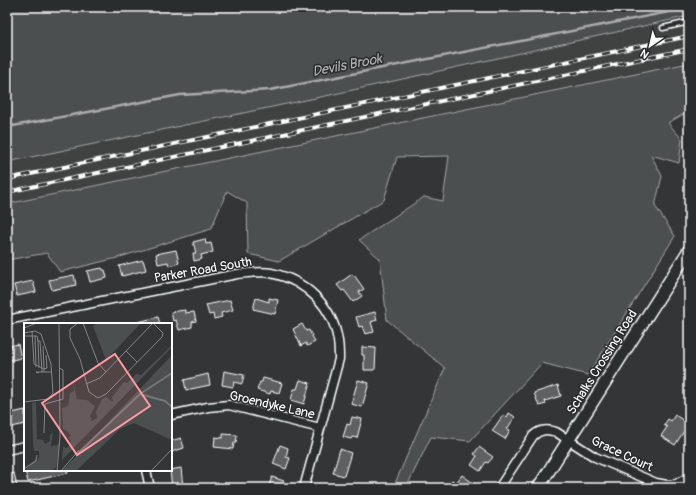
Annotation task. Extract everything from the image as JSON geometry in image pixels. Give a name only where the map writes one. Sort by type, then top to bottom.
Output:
[{"type":"street","name":"Schalks Crossing Road","points":[[538,488],[689,250]]},
{"type":"street","name":"Parker Road South","points":[[7,320],[237,274],[270,273],[288,278],[306,287],[318,297],[327,309],[339,341],[338,359],[304,488]]},
{"type":"street","name":"Groendyke Lane","points":[[172,415],[229,405],[320,428]]},
{"type":"street","name":"Grace Court","points":[[499,488],[533,436],[537,432],[549,429],[595,457],[656,483],[667,485],[676,484],[689,477]]},
{"type":"street","points":[[7,450],[24,446]]},
{"type":"street","points":[[146,471],[150,488]]},
{"type":"lane","points":[[663,28],[689,22]]},
{"type":"shaded area","points":[[7,7],[689,7],[689,16],[330,95],[7,162]]},
{"type":"shaded area","points":[[689,16],[689,63],[7,204],[7,162],[330,95]]},
{"type":"shaded area","points":[[689,63],[689,111],[668,123],[682,139],[679,163],[651,155],[662,176],[655,206],[675,236],[588,375],[542,363],[470,441],[431,437],[406,488],[393,488],[445,368],[387,320],[380,259],[359,240],[424,197],[443,201],[449,156],[397,157],[384,200],[279,261],[248,254],[247,203],[227,191],[211,229],[117,258],[60,272],[47,253],[7,260],[7,204]]},
{"type":"building","points":[[205,239],[206,244],[211,243],[213,252],[201,255],[202,259],[194,261],[193,253],[196,253],[193,242]]},
{"type":"building","points":[[176,250],[179,263],[169,266],[168,262],[158,264],[156,254]]},
{"type":"building","points":[[143,260],[146,270],[122,276],[119,266]]},
{"type":"building","points":[[102,268],[105,270],[107,278],[90,282],[87,271]]},
{"type":"building","points":[[352,274],[364,289],[359,292],[362,296],[353,302],[344,290],[342,291],[337,285]]},
{"type":"building","points":[[74,275],[76,285],[52,290],[49,280]]},
{"type":"building","points":[[33,281],[36,292],[17,296],[14,285]]},
{"type":"building","points":[[256,298],[269,302],[269,298],[278,300],[275,314],[253,309]]},
{"type":"building","points":[[230,300],[233,310],[221,313],[222,317],[214,319],[213,314],[209,315],[206,305]]},
{"type":"building","points":[[185,310],[185,313],[194,312],[196,321],[192,322],[192,327],[179,330],[176,320],[173,321],[171,312]]},
{"type":"building","points":[[375,312],[377,320],[371,322],[374,332],[365,334],[362,326],[359,327],[356,317]]},
{"type":"building","points":[[158,317],[160,323],[138,323]]},
{"type":"building","points":[[302,324],[306,331],[309,330],[315,342],[307,346],[306,343],[301,346],[293,329]]},
{"type":"building","points":[[18,344],[21,358],[7,361],[7,349],[10,349],[10,346]]},
{"type":"building","points":[[362,347],[376,348],[375,370],[364,370],[364,355],[362,355]]},
{"type":"building","points":[[224,371],[244,375],[242,384],[234,382],[233,387],[222,385]]},
{"type":"building","points":[[208,374],[210,385],[186,390],[184,380]]},
{"type":"building","points":[[263,378],[282,383],[279,393],[271,391],[270,394],[257,390]]},
{"type":"building","points":[[300,380],[310,383],[304,404],[291,400],[294,389],[297,389]]},
{"type":"building","points":[[358,380],[369,383],[362,407],[351,404]]},
{"type":"building","points":[[558,385],[561,396],[545,401],[546,404],[539,406],[534,393]]},
{"type":"building","points":[[24,410],[24,424],[12,427],[10,418],[13,418],[12,413]]},
{"type":"building","points":[[509,413],[515,417],[507,429],[510,430],[505,439],[492,431],[503,415],[507,417]]},
{"type":"building","points":[[675,415],[689,424],[689,428],[686,433],[684,431],[675,445],[661,436],[667,427],[664,425],[668,419],[671,421]]},
{"type":"building","points":[[352,417],[362,419],[357,438],[352,437],[351,439],[343,437],[347,424],[350,425]]},
{"type":"building","points":[[223,434],[237,435],[236,443],[234,443],[233,449],[214,447],[215,437],[223,438]]},
{"type":"building","points":[[181,438],[184,448],[172,452],[172,441]]},
{"type":"building","points":[[280,445],[288,448],[286,457],[290,458],[286,469],[273,464]]},
{"type":"building","points":[[479,447],[493,457],[488,463],[486,462],[480,471],[471,465],[477,456],[474,454]]},
{"type":"building","points":[[340,449],[351,453],[344,476],[333,473]]},
{"type":"building","points":[[181,468],[183,488],[172,488],[170,471]]},
{"type":"building","points":[[25,471],[67,471],[68,473],[28,482]]},
{"type":"building","points":[[14,473],[17,487],[7,488],[7,475]]},
{"type":"building","points":[[462,475],[473,483],[470,488],[447,488],[452,480],[456,483]]},
{"type":"building","points":[[272,477],[284,481],[281,488],[268,488]]},
{"type":"waterway","name":"Devils Brook","points":[[7,125],[13,126],[180,95],[270,90],[689,8]]},
{"type":"waterway","name":"Devils Brook","points":[[7,120],[12,125]]},
{"type":"railway","points":[[7,179],[689,36]]},
{"type":"railway","points":[[7,192],[689,49]]}]
